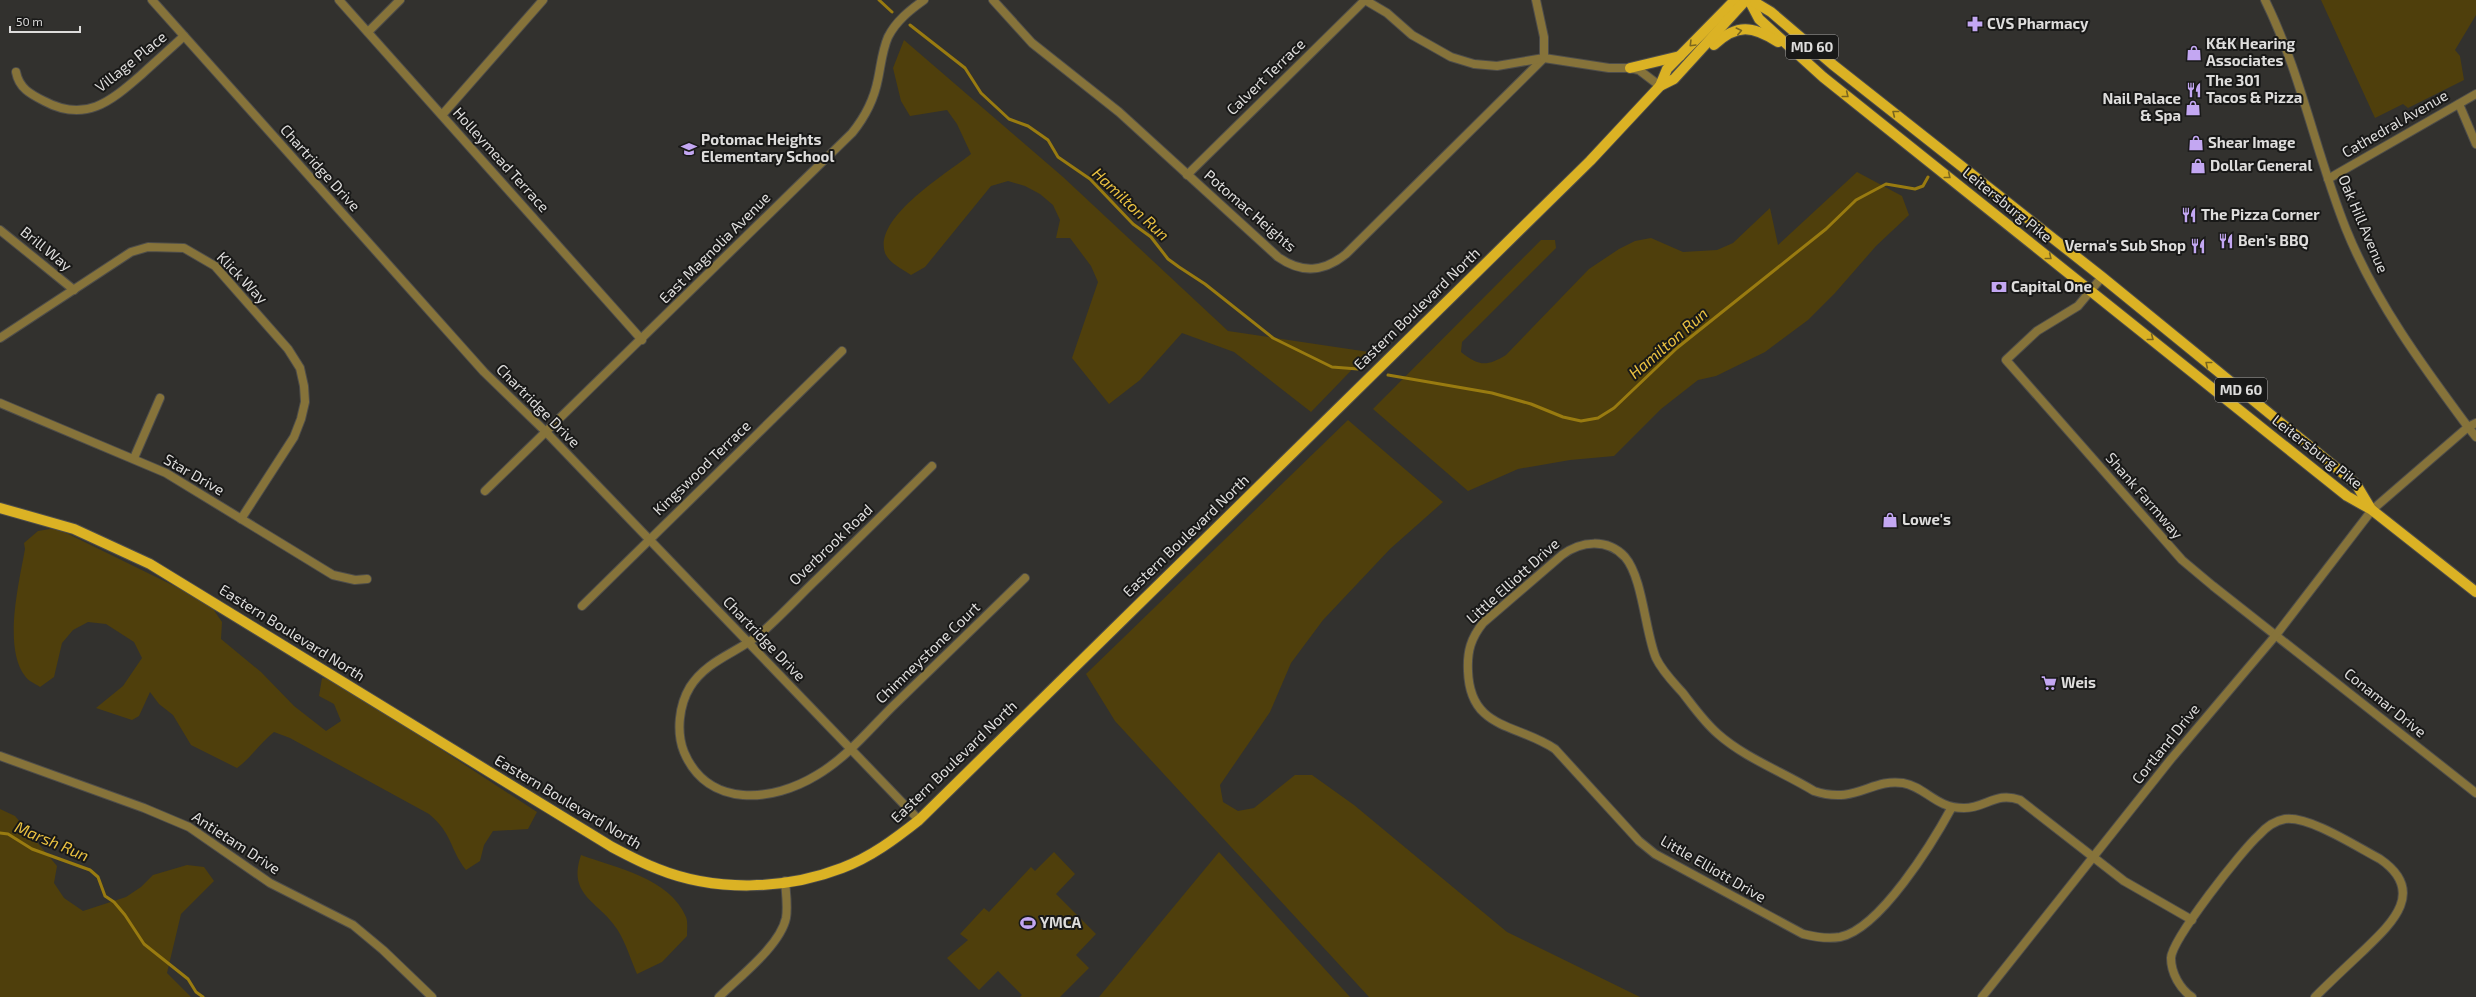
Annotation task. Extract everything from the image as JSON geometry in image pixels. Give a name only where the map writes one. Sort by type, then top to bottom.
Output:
[{"type":"main road","name":"Eastern Boulevard North","points":[[1660,86],[1667,69],[1731,4],[1742,0]]},
{"type":"main road","name":"Eastern Boulevard North","points":[[0,508],[74,529],[150,564],[612,847],[638,861],[689,879],[721,884],[755,885],[808,878],[842,868],[896,838],[919,820],[1578,172],[1660,86],[1674,79],[1748,0]]},
{"type":"main road","name":"Leitersburg Pike","points":[[1748,0],[1759,19],[1824,77],[2347,496],[2372,510],[2476,592]]},
{"type":"main road","name":"Leitersburg Pike","points":[[1748,0],[1771,12],[1832,64],[2102,276],[2356,484],[2372,510]]},
{"type":"main road","points":[[1695,57],[1703,56],[1723,36],[1739,29],[1760,30],[1824,77]]},
{"type":"main road","points":[[1630,68],[1680,56]]},
{"type":"street","name":"Chartridge Drive","points":[[152,0],[484,372],[546,432],[648,540],[851,748],[919,820]]},
{"type":"street","name":"Holleymead Terrace","points":[[339,0],[642,340]]},
{"type":"street","points":[[368,32],[400,0]]},
{"type":"street","points":[[442,115],[543,0]]},
{"type":"street","name":"East Magnolia Avenue","points":[[485,491],[642,340],[852,133],[864,118],[872,101],[882,55],[888,37],[897,22],[924,0]]},
{"type":"street","name":"Potomac Heights","points":[[993,0],[1032,43],[1119,112],[1187,175],[1289,265],[1301,269],[1325,268],[1346,254],[1544,58]]},
{"type":"street","points":[[1365,0],[1387,13],[1412,35],[1451,58],[1474,64],[1497,66],[1518,64],[1544,58],[1609,68],[1630,68],[1639,70],[1660,86]]},
{"type":"street","name":"Calvert Terrace","points":[[1187,175],[1365,0]]},
{"type":"street","points":[[1536,0],[1544,37],[1544,58]]},
{"type":"street","name":"Oak Hill Avenue","points":[[2266,0],[2292,62],[2328,179],[2346,230],[2372,283],[2398,329],[2476,437]]},
{"type":"street","name":"Village Place","points":[[16,72],[18,80],[24,89],[49,104],[74,111],[89,109],[117,96],[184,36]]},
{"type":"street","name":"Cathedral Avenue","points":[[2328,179],[2476,94]]},
{"type":"street","points":[[2459,104],[2476,144]]},
{"type":"street","name":"Brill Way","points":[[0,230],[74,290]]},
{"type":"street","name":"Klick Way","points":[[0,338],[130,252],[148,247],[184,248],[215,266],[288,349],[300,368],[304,386],[305,402],[301,419],[294,437],[242,519]]},
{"type":"street","points":[[2091,291],[2102,276]]},
{"type":"street","name":"Shank Farmway","points":[[2091,291],[2078,306],[2037,331],[2006,360],[2173,551],[2213,586],[2276,635]]},
{"type":"street","name":"Kingswood Terrace","points":[[582,606],[842,351]]},
{"type":"street","points":[[134,458],[160,398]]},
{"type":"street","name":"Star Drive","points":[[0,403],[134,458],[179,480],[332,575],[355,580],[367,579]]},
{"type":"street","name":"Cortland Drive","points":[[1982,997],[2176,753],[2276,635],[2372,510],[2468,427],[2476,423]]},
{"type":"street","name":"Overbrook Road","points":[[851,748],[819,774],[804,783],[764,795],[746,796],[729,793],[713,787],[700,777],[683,750],[680,716],[683,702],[690,687],[700,675],[713,663],[759,634],[932,466]]},
{"type":"street","name":"Little Elliott Drive","points":[[1952,807],[1930,846],[1866,924],[1841,937],[1827,938],[1803,934],[1655,854],[1640,841],[1555,749],[1542,740],[1501,724],[1482,712],[1476,705],[1468,678],[1467,658],[1473,636],[1483,623],[1567,551],[1583,544],[1605,545],[1624,557],[1631,568],[1656,659],[1718,734],[1732,744],[1814,791],[1828,795],[1857,794],[1884,784],[1898,783],[1910,785],[1941,805],[1952,807],[1972,808],[2000,797],[2011,797],[2028,805],[2124,881],[2192,920]]},
{"type":"street","name":"Chimneystone Court","points":[[851,748],[1025,578]]},
{"type":"street","name":"Conamar Drive","points":[[2276,635],[2476,793]]},
{"type":"street","name":"Antietam Drive","points":[[0,756],[144,808],[189,828],[270,883],[353,925],[383,950],[432,997]]},
{"type":"street","points":[[2192,997],[2176,979],[2171,957],[2174,947],[2192,920],[2251,843],[2277,821],[2286,819],[2302,821],[2380,859],[2389,866],[2399,880],[2402,898],[2398,913],[2393,922],[2315,997]]},
{"type":"street","points":[[719,997],[780,932],[787,906],[784,882]]},
{"type":"shaded area","points":[[2321,0],[2476,0],[2476,15],[2455,50],[2460,56],[2464,80],[2408,108],[2403,104],[2375,118]]},
{"type":"shaded area","points":[[904,40],[1063,177],[1228,331],[1369,352],[1311,412],[1234,352],[1182,333],[1140,380],[1109,404],[1072,358],[1098,282],[1091,266],[1070,238],[1056,238],[1060,220],[1053,205],[1040,194],[1025,186],[1008,181],[991,186],[925,267],[911,275],[900,268],[889,260],[885,253],[884,239],[890,225],[915,197],[971,154],[957,124],[947,110],[910,116],[901,101],[893,68]]},
{"type":"shaded area","points":[[1857,172],[1902,196],[1909,215],[1876,246],[1835,293],[1808,320],[1765,352],[1716,376],[1698,380],[1661,409],[1614,456],[1570,460],[1518,469],[1468,491],[1373,409],[1541,240],[1555,240],[1556,248],[1462,342],[1461,352],[1473,360],[1488,363],[1506,355],[1589,269],[1619,249],[1635,241],[1651,238],[1683,252],[1717,250],[1733,243],[1770,208],[1778,245]]},
{"type":"shaded area","points":[[1348,420],[1443,502],[1390,549],[1323,620],[1291,663],[1270,712],[1220,785],[1223,802],[1238,811],[1254,808],[1295,775],[1312,775],[1354,805],[1507,932],[1640,997],[1369,997],[1115,721],[1086,674]]},
{"type":"shaded area","points":[[56,528],[209,603],[222,622],[221,639],[261,672],[294,706],[326,731],[341,721],[334,704],[319,696],[322,678],[340,680],[350,690],[537,812],[528,829],[493,831],[484,845],[480,861],[466,870],[456,855],[443,828],[429,814],[290,738],[274,732],[237,768],[191,745],[173,715],[159,704],[150,692],[139,716],[132,720],[96,708],[123,686],[142,658],[134,642],[106,624],[88,622],[73,630],[62,643],[54,677],[40,687],[32,682],[25,676],[18,664],[14,632],[14,614],[25,549],[24,543],[38,531]]},
{"type":"shaded area","points":[[0,809],[15,816],[57,866],[54,883],[64,898],[83,911],[126,897],[141,887],[153,875],[187,865],[204,867],[214,881],[181,914],[167,973],[191,997],[0,997]]},
{"type":"shaded area","name":"YMCA","points":[[1054,852],[1075,874],[1056,894],[1096,934],[1076,955],[1089,968],[1060,997],[1020,997],[1022,995],[998,971],[979,990],[947,958],[968,940],[960,934],[984,908],[989,912],[1031,867],[1035,871]]},
{"type":"shaded area","points":[[1219,852],[1350,997],[1099,997]]},
{"type":"shaded area","points":[[581,855],[641,876],[668,893],[678,904],[687,919],[687,936],[662,962],[637,974],[617,929],[610,919],[587,897],[581,889],[578,880],[578,869]]},
{"type":"waterway","name":"Hamilton Run","points":[[879,0],[892,12]]},
{"type":"waterway","name":"Hamilton Run","points":[[910,25],[965,68],[981,93],[1009,119],[1028,126],[1048,140],[1058,157],[1090,179],[1133,224],[1151,237],[1168,259],[1205,284],[1273,338],[1332,367],[1358,369]]},
{"type":"waterway","name":"Hamilton Run","points":[[1388,375],[1492,393],[1531,404],[1563,417],[1581,421],[1598,418],[1614,408],[1677,348],[1826,229],[1856,200],[1886,184],[1915,189],[1923,186],[1928,177]]},
{"type":"waterway","name":"Marsh Run","points":[[0,833],[8,834],[32,849],[90,870],[98,877],[105,896],[114,902],[125,915],[144,944],[188,979],[196,992],[203,997]]},
{"type":"place","name":"CVS Pharmacy","points":[[1975,24]]},
{"type":"place","name":"K&K Hearing Associates","points":[[2194,53]]},
{"type":"place","name":"The 301 Tacos & Pizza","points":[[2194,90]]},
{"type":"place","name":"Nail Palace & Spa","points":[[2193,108]]},
{"type":"place","name":"Shear Image","points":[[2196,143]]},
{"type":"place","name":"Potomac Heights Elementary School","points":[[689,149]]},
{"type":"place","name":"Dollar General","points":[[2198,166]]},
{"type":"place","name":"The Pizza Corner","points":[[2189,215]]},
{"type":"place","name":"Ben's BBQ","points":[[2226,241]]},
{"type":"place","name":"Verna's Sub Shop","points":[[2198,246]]},
{"type":"place","name":"Capital One","points":[[1999,287]]},
{"type":"place","name":"Lowe's","points":[[1890,520]]},
{"type":"place","name":"Weis","points":[[2049,683]]},
{"type":"place","name":"YMCA","points":[[1028,923]]}]
